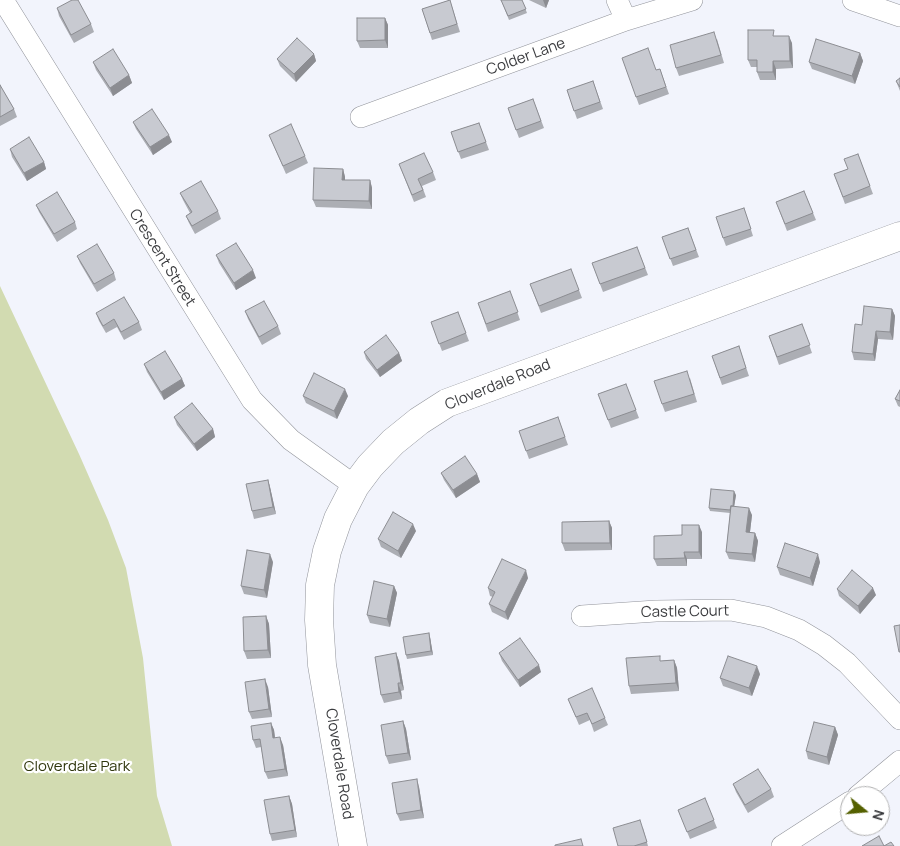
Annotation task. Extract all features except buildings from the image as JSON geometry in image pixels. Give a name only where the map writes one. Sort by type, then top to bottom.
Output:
[{"type":"street","name":"Crescent Street","points":[[3,0],[252,400],[292,440],[355,486]]},
{"type":"street","points":[[617,0],[626,20]]},
{"type":"street","name":"Colder Lane","points":[[361,117],[626,20],[692,0]]},
{"type":"street","points":[[853,0],[900,16]]},
{"type":"street","name":"Cloverdale Road","points":[[353,846],[322,665],[319,620],[320,585],[327,551],[338,519],[355,486],[393,442],[419,420],[447,403],[900,236]]},
{"type":"street","name":"Castle Court","points":[[582,616],[656,611],[731,610],[766,617],[799,630],[824,644],[847,663],[900,719]]},
{"type":"street","points":[[870,786],[900,761]]},
{"type":"street","points":[[782,846],[840,808]]},
{"type":"green space","name":"Cloverdale Park","points":[[0,286],[79,454],[108,520],[126,568],[143,658],[157,796],[172,846],[0,846]]}]
